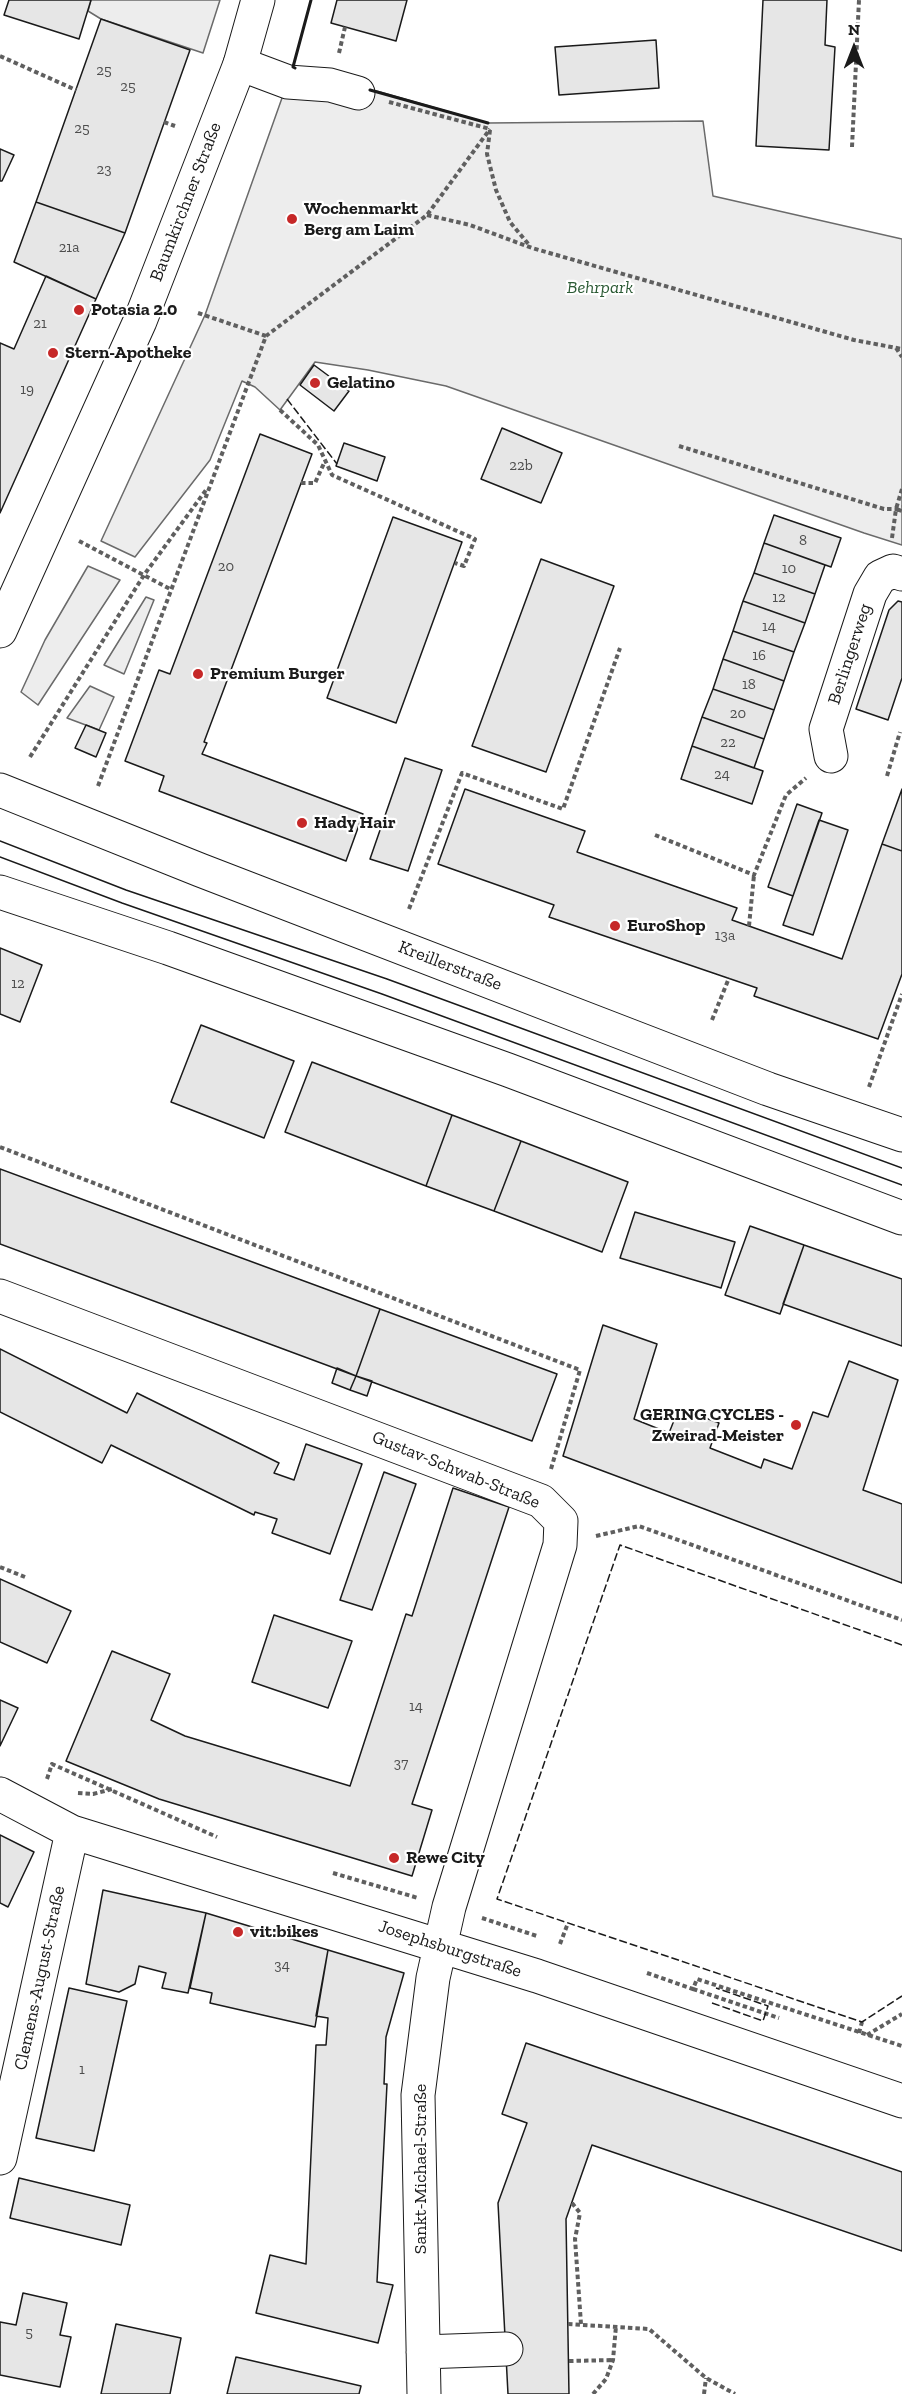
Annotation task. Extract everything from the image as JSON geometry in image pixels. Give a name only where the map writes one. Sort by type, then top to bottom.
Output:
[{"type":"street","name":"Baumkirchner Straße","points":[[0,631],[140,321],[240,64],[258,0]]},
{"type":"street","points":[[240,64],[288,82],[330,85],[358,93]]},
{"type":"street","name":"Berlingerweg","points":[[831,756],[826,729],[870,594],[880,577],[893,572],[902,574]]},
{"type":"street","name":"Kreillerstraße","points":[[0,790],[200,870],[756,1084],[902,1135]]},
{"type":"street","points":[[0,892],[168,948],[508,1070],[902,1218]]},
{"type":"street","name":"Gustav-Schwab-Straße","points":[[0,1296],[541,1501],[561,1521],[560,1545],[439,1945]]},
{"type":"street","name":"Josephsburgstraße","points":[[0,1794],[72,1832],[439,1945],[678,2023],[902,2101]]},
{"type":"street","name":"Clemens-August-Straße","points":[[0,2158],[72,1832]]},
{"type":"street","name":"Sankt-Michael-Straße","points":[[424,2394],[418,2095],[439,1945]]},
{"type":"street","points":[[423,2352],[506,2349]]},
{"type":"path","points":[[852,147],[859,0]]},
{"type":"path","points":[[0,56],[76,90]]},
{"type":"path","points":[[358,93],[490,129]]},
{"type":"path","points":[[164,122],[175,126]]},
{"type":"path","points":[[98,786],[266,336],[427,215],[490,129]]},
{"type":"path","points":[[490,129],[487,154],[496,190],[510,222],[532,248]]},
{"type":"path","points":[[427,215],[470,225],[532,248],[854,340],[902,349]]},
{"type":"path","points":[[198,313],[266,336]]},
{"type":"path","points":[[896,347],[902,357]]},
{"type":"path","points":[[280,410],[318,445],[332,475],[475,539],[464,566],[455,563]]},
{"type":"path","points":[[679,446],[884,509],[902,507]]},
{"type":"path","points":[[301,483],[315,483],[325,460]]},
{"type":"path","points":[[30,757],[144,575],[209,486]]},
{"type":"path","points":[[891,542],[896,509],[902,489]]},
{"type":"path","points":[[896,509],[902,512]]},
{"type":"path","points":[[48,527],[170,589]]},
{"type":"path","points":[[409,909],[462,773],[563,809],[620,648]]},
{"type":"path","points":[[887,776],[900,732]]},
{"type":"path","points":[[749,926],[754,875],[786,795],[831,756]]},
{"type":"path","points":[[655,835],[754,875]]},
{"type":"path","points":[[712,1020],[729,978]]},
{"type":"path","points":[[857,1120],[902,994]]},
{"type":"path","points":[[0,1147],[580,1370],[541,1501]]},
{"type":"path","points":[[560,1545],[639,1526],[902,1620]]},
{"type":"path","points":[[0,1567],[25,1577]]},
{"type":"path","points":[[560,1944],[568,1923]]},
{"type":"path","points":[[693,1989],[779,2018]]},
{"type":"path","points":[[866,2035],[902,2014]]},
{"type":"path","points":[[859,2033],[862,2022]]},
{"type":"path","points":[[572,2204],[580,2213],[575,2239],[581,2324]]},
{"type":"path","points":[[568,2324],[649,2329],[706,2378],[735,2394]]},
{"type":"path","points":[[593,2394],[606,2379],[613,2360],[616,2326]]},
{"type":"path","points":[[569,2361],[613,2360]]},
{"type":"path","points":[[704,2394],[706,2378]]},
{"type":"shaded area","points":[[91,0],[220,0],[203,53],[101,19],[88,11]]},
{"type":"shaded area","name":"Behrpark","points":[[293,67],[488,123],[703,121],[713,196],[902,239],[902,545],[446,386],[315,362],[280,410],[255,387],[242,381],[210,460],[135,557],[101,541],[205,315]]},
{"type":"shaded area","points":[[88,566],[120,580],[38,705],[21,692],[45,640]]},
{"type":"shaded area","points":[[146,597],[154,600],[124,674],[104,665]]},
{"type":"shaded area","points":[[90,686],[114,697],[99,730],[67,718]]},
{"type":"building","points":[[9,0],[91,0],[79,39],[4,15]]},
{"type":"building","points":[[337,0],[407,0],[396,41],[331,23]]},
{"type":"building","points":[[763,0],[827,0],[825,45],[835,47],[829,150],[756,146]]},
{"type":"building","points":[[101,19],[190,50],[125,233],[36,202]]},
{"type":"building","points":[[656,40],[659,88],[559,95],[555,47]]},
{"type":"building","points":[[0,149],[14,155],[2,181],[0,181]]},
{"type":"building","points":[[36,202],[125,233],[96,299],[14,262]]},
{"type":"building","points":[[46,276],[96,299],[0,513],[0,343],[14,349]]},
{"type":"building","points":[[314,365],[349,391],[334,411],[300,385]]},
{"type":"building","points":[[502,428],[562,453],[541,503],[481,479]]},
{"type":"building","points":[[260,434],[312,454],[204,742],[207,743],[202,754],[363,814],[346,861],[159,791],[164,776],[125,761],[159,670],[170,674]]},
{"type":"building","points":[[344,443],[385,457],[377,481],[336,466]]},
{"type":"building","points":[[774,515],[841,538],[831,567],[764,543]]},
{"type":"building","points":[[393,517],[462,542],[396,723],[327,698]]},
{"type":"building","points":[[764,543],[825,565],[815,594],[754,573]]},
{"type":"building","points":[[541,559],[614,586],[546,772],[472,746]]},
{"type":"building","points":[[754,573],[815,594],[805,623],[743,601]]},
{"type":"building","points":[[743,601],[805,623],[794,652],[733,631]]},
{"type":"building","points":[[898,601],[902,602],[902,678],[888,720],[856,709],[889,610]]},
{"type":"building","points":[[733,631],[794,652],[784,681],[723,659]]},
{"type":"building","points":[[723,659],[784,681],[774,710],[713,689]]},
{"type":"building","points":[[713,689],[774,710],[764,739],[702,717]]},
{"type":"building","points":[[702,717],[764,739],[754,768],[692,746]]},
{"type":"building","points":[[86,725],[106,733],[96,757],[75,748]]},
{"type":"building","points":[[692,746],[763,771],[752,804],[681,779]]},
{"type":"building","points":[[405,758],[442,770],[408,871],[370,859]]},
{"type":"building","points":[[465,789],[585,831],[577,852],[737,908],[732,920],[842,959],[882,844],[902,851],[902,974],[878,1039],[754,996],[757,988],[549,917],[554,905],[438,864]]},
{"type":"building","points":[[902,789],[902,851],[882,844]]},
{"type":"building","points":[[797,804],[822,813],[793,896],[768,887]]},
{"type":"building","points":[[819,820],[848,830],[813,935],[783,925]]},
{"type":"building","points":[[0,948],[42,965],[20,1022],[0,1014]]},
{"type":"building","points":[[201,1025],[294,1061],[264,1138],[171,1102]]},
{"type":"building","points":[[312,1062],[452,1115],[426,1186],[285,1132]]},
{"type":"building","points":[[452,1115],[521,1141],[494,1211],[426,1186]]},
{"type":"building","points":[[521,1141],[628,1182],[602,1252],[494,1211]]},
{"type":"building","points":[[0,1169],[380,1309],[356,1376],[0,1244]]},
{"type":"building","points":[[635,1212],[735,1242],[721,1288],[620,1258]]},
{"type":"building","points":[[750,1226],[804,1245],[780,1314],[725,1295]]},
{"type":"building","points":[[804,1245],[902,1279],[902,1346],[783,1304]]},
{"type":"building","points":[[380,1309],[557,1374],[532,1441],[356,1376]]},
{"type":"building","points":[[603,1325],[657,1344],[634,1419],[669,1433],[679,1408],[719,1423],[710,1448],[761,1468],[764,1459],[792,1469],[813,1412],[828,1417],[849,1361],[898,1380],[863,1490],[902,1504],[902,1583],[563,1456]]},
{"type":"building","points":[[0,1349],[127,1413],[137,1393],[279,1463],[274,1473],[294,1480],[306,1444],[362,1464],[330,1554],[272,1533],[277,1519],[255,1512],[254,1515],[111,1445],[102,1463],[0,1412]]},
{"type":"building","points":[[337,1368],[356,1376],[350,1390],[332,1383]]},
{"type":"building","points":[[356,1376],[372,1381],[367,1396],[350,1390]]},
{"type":"building","points":[[384,1472],[416,1484],[372,1610],[340,1600]]},
{"type":"building","points":[[453,1488],[509,1507],[412,1804],[432,1810],[412,1876],[159,1799],[66,1761],[112,1651],[170,1674],[151,1720],[185,1736],[350,1786],[406,1614],[412,1616]]},
{"type":"building","points":[[0,1579],[71,1611],[47,1663],[0,1642]]},
{"type":"building","points":[[274,1615],[352,1641],[328,1708],[252,1682]]},
{"type":"building","points":[[0,1700],[18,1708],[0,1746]]},
{"type":"building","points":[[0,1835],[34,1852],[8,1907],[0,1903]]},
{"type":"building","points":[[103,1890],[206,1913],[188,1993],[162,1988],[166,1973],[139,1966],[135,1984],[119,1992],[86,1984]]},
{"type":"building","points":[[206,1913],[328,1950],[315,2027],[210,2003],[212,1993],[190,1988]]},
{"type":"building","points":[[328,1950],[404,1973],[386,2037],[384,2084],[387,2084],[377,2282],[393,2285],[378,2343],[256,2313],[270,2255],[306,2264],[316,2045],[326,2045],[328,2018],[316,2016]]},
{"type":"building","points":[[69,1988],[127,2001],[94,2151],[36,2138]]},
{"type":"building","points":[[526,2043],[902,2172],[902,2251],[592,2145],[566,2219],[569,2394],[508,2394],[498,2203],[527,2123],[502,2114]]},
{"type":"building","points":[[19,2178],[130,2205],[121,2245],[10,2218]]},
{"type":"building","points":[[23,2293],[67,2303],[60,2335],[71,2337],[60,2387],[0,2375],[0,2322],[16,2325]]},
{"type":"building","points":[[116,2324],[181,2338],[170,2394],[101,2394]]},
{"type":"building","points":[[236,2357],[361,2386],[359,2394],[227,2394]]},
{"type":"tram line","points":[[0,841],[126,890],[387,979],[902,1168]]},
{"type":"tram line","points":[[0,857],[902,1185]]},
{"type":"fence","points":[[287,399],[337,464]]},
{"type":"fence","points":[[902,1645],[620,1545],[497,1899],[862,2022],[902,1996]]},
{"type":"fence","points":[[712,2003],[763,2021],[768,2006],[716,1988]]},
{"type":"wall","points":[[295,68],[293,67],[311,0]]},
{"type":"wall","points":[[370,90],[488,123]]},
{"type":"place","name":"Wochenmarkt Berg am Laim","points":[[292,219]]},
{"type":"place","name":"Potasia 2.0","points":[[79,310]]},
{"type":"place","name":"Stern-Apotheke","points":[[53,353]]},
{"type":"place","name":"Gelatino","points":[[315,383]]},
{"type":"place","name":"Premium Burger","points":[[198,674]]},
{"type":"place","name":"Hady Hair","points":[[302,823]]},
{"type":"place","name":"EuroShop","points":[[615,926]]},
{"type":"place","name":"GERING CYCLES - Zweirad-Meister","points":[[796,1425]]},
{"type":"place","name":"Rewe City","points":[[394,1858]]},
{"type":"place","name":"vit:bikes","points":[[238,1932]]}]
